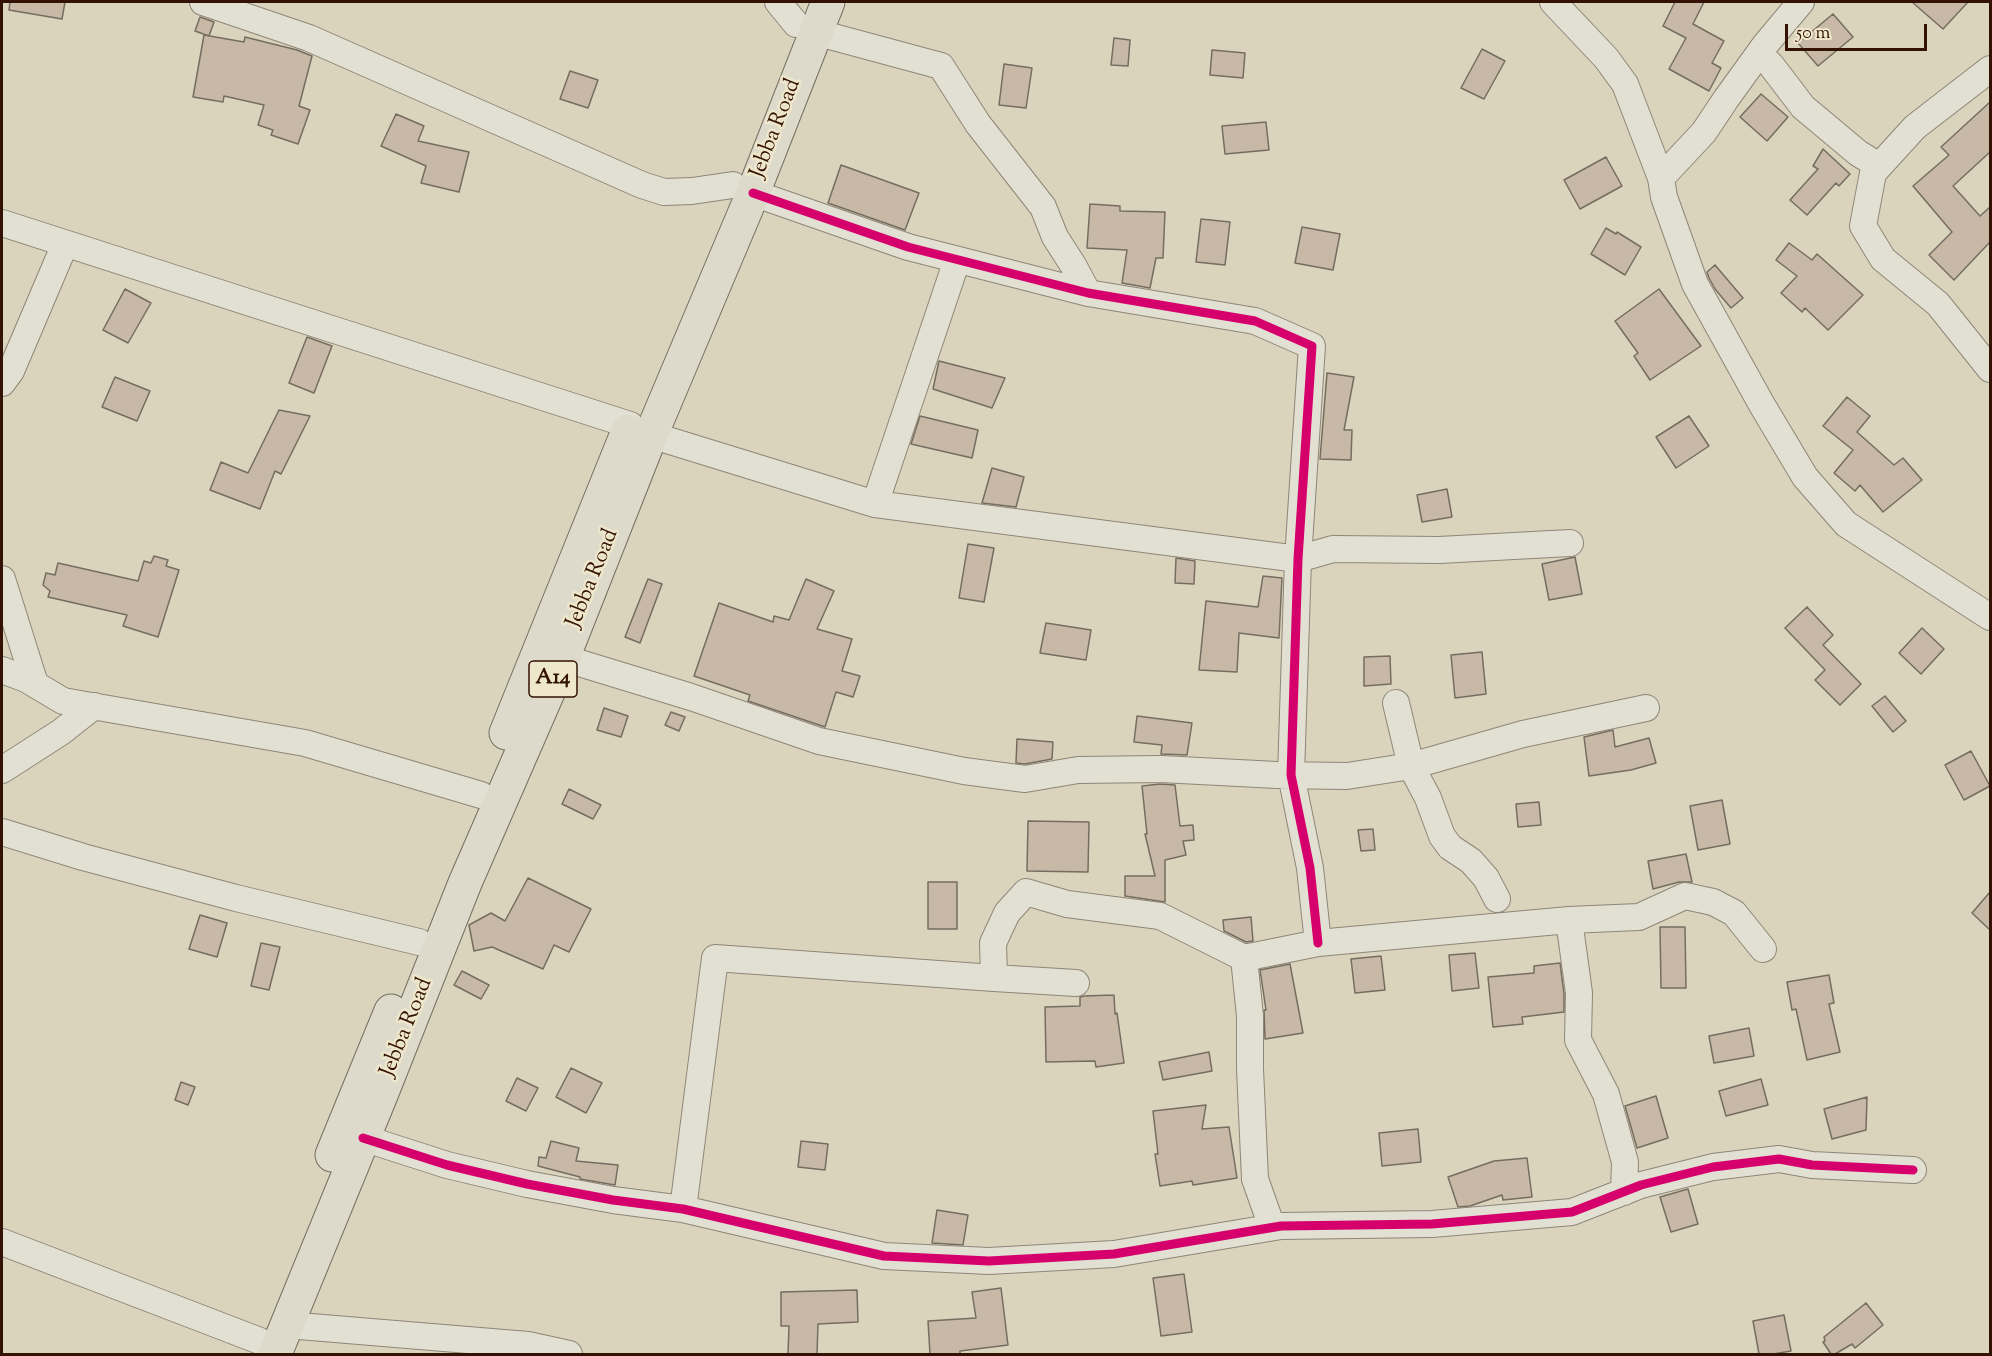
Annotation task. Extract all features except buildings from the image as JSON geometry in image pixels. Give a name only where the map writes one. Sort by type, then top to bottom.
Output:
[{"type":"highway","name":"Jebba Road","points":[[269,1344],[352,1103],[419,942],[459,855],[481,795],[641,430],[743,189],[798,15],[828,2]]},
{"type":"highway","name":"Jebba Road","points":[[269,1344],[363,1138],[465,883],[563,658],[641,430]]},
{"type":"street","points":[[203,2],[309,38],[642,185],[664,192],[743,189],[908,247],[1088,293],[1255,321],[1312,346],[1298,559],[1291,775],[1310,868],[1318,943]]},
{"type":"street","points":[[1553,2],[1606,58],[1625,84],[1661,178],[1664,197],[1695,284],[1805,477],[1846,524],[1990,617]]},
{"type":"street","points":[[1661,178],[1704,132],[1759,54],[1801,2]]},
{"type":"street","points":[[798,15],[942,66],[978,124],[1043,207],[1055,237],[1088,293]]},
{"type":"street","points":[[1759,54],[1771,65],[1803,107],[1858,153],[1879,166]]},
{"type":"street","points":[[1990,69],[1915,127],[1873,173],[1863,226],[1883,259],[1938,304],[1990,369]]},
{"type":"street","points":[[2,223],[875,504],[1298,559],[1333,549],[1439,550],[1570,543]]},
{"type":"street","points":[[2,383],[11,371],[65,243]]},
{"type":"street","points":[[875,504],[957,260]]},
{"type":"street","points":[[2,579],[35,684]]},
{"type":"street","points":[[563,658],[691,697],[819,741],[964,771],[1025,779],[1078,770],[1149,769],[1347,776],[1411,766],[1523,734],[1646,708]]},
{"type":"street","points":[[2,670],[35,684],[63,701],[305,743],[481,795]]},
{"type":"street","points":[[1396,703],[1411,766],[1428,798],[1442,836],[1450,848],[1471,861],[1486,878],[1497,900]]},
{"type":"street","points":[[2,770],[61,732],[94,706]]},
{"type":"street","points":[[2,832],[83,857],[236,898],[419,942]]},
{"type":"street","points":[[994,978],[993,943],[1007,913],[1026,892],[1067,904],[1160,916],[1244,958],[1318,943],[1639,917],[1685,896],[1713,902],[1734,913],[1763,949]]},
{"type":"street","points":[[1569,921],[1579,993],[1578,1040],[1606,1094],[1625,1162],[1624,1192]]},
{"type":"street","points":[[683,1209],[715,958],[1076,982]]},
{"type":"street","points":[[1244,958],[1250,1016],[1255,1179],[1272,1227]]},
{"type":"street","points":[[363,1138],[447,1165],[527,1184],[613,1200],[683,1209],[884,1256],[990,1261],[1114,1254],[1272,1227],[1432,1224],[1572,1212],[1641,1185],[1713,1167],[1779,1159],[1812,1165],[1913,1170]]},
{"type":"street","points":[[2,1242],[269,1344],[528,1345],[569,1354]]},
{"type":"cycle path","points":[[753,193],[908,247],[1088,293],[1255,321],[1312,346],[1298,559],[1291,775],[1310,868],[1318,943]]},
{"type":"cycle path","points":[[363,1138],[447,1165],[527,1184],[613,1200],[683,1209],[884,1256],[989,1261],[1114,1254],[1281,1226],[1432,1224],[1572,1212],[1641,1185],[1713,1167],[1779,1159],[1812,1165],[1913,1170]]}]
